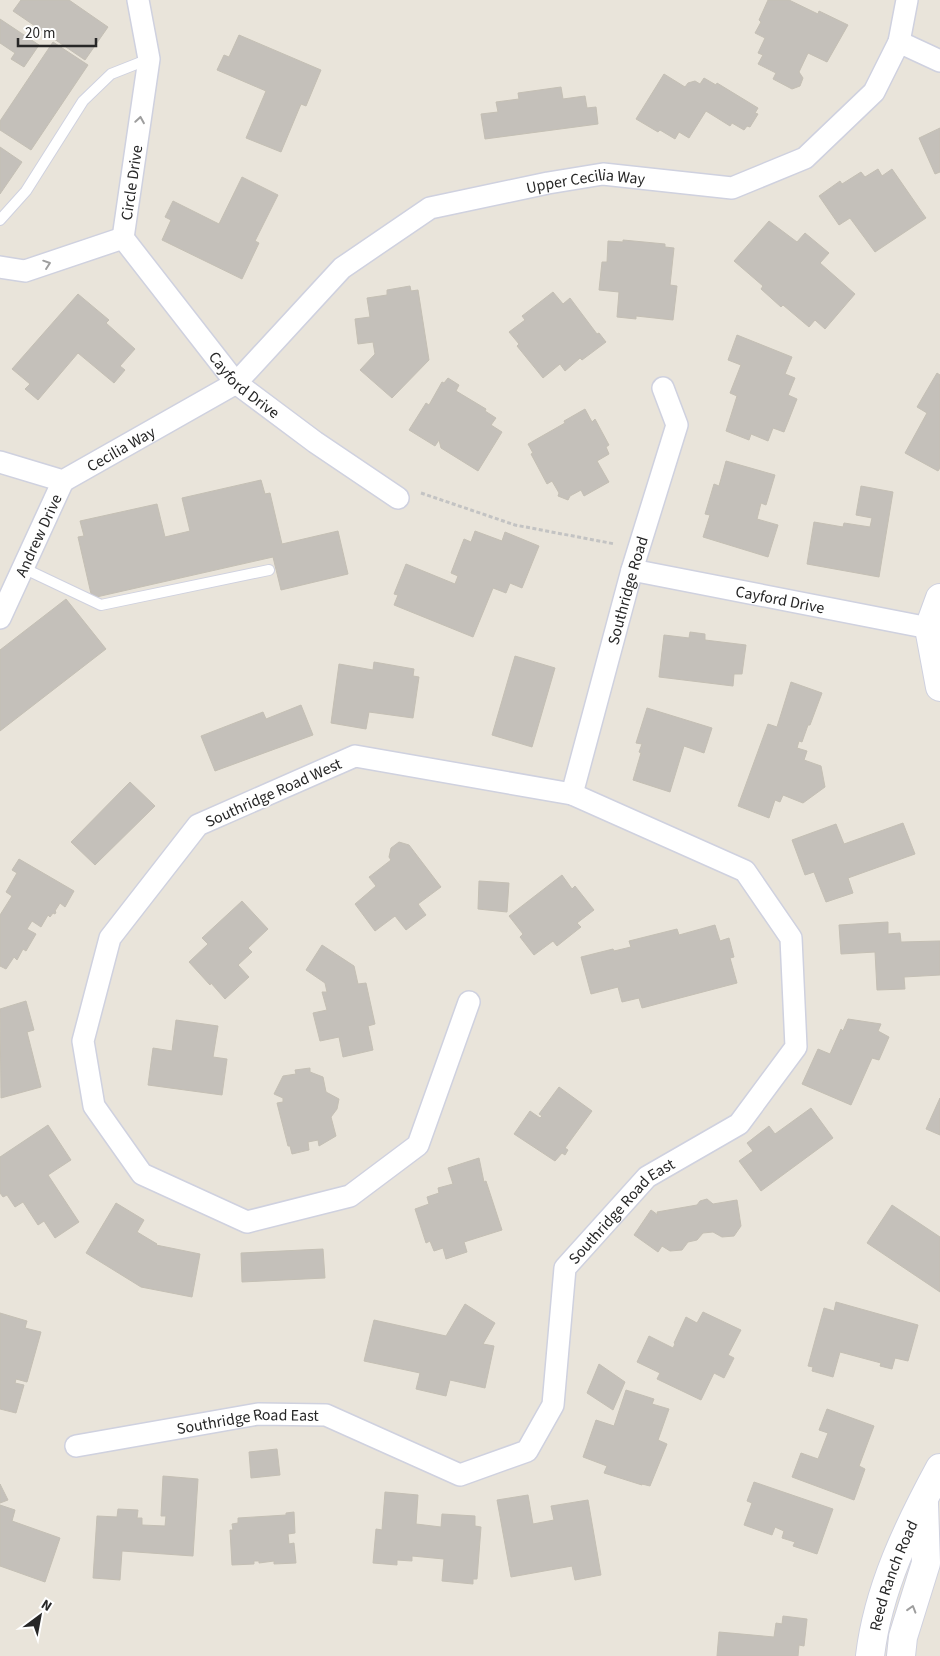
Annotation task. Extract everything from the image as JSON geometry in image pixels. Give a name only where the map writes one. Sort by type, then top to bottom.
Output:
[{"type":"street","name":"Circle Drive","points":[[0,267],[25,272],[123,238],[149,59],[138,0]]},
{"type":"street","name":"Upper Cecilia Way","points":[[236,383],[342,268],[430,208],[548,183],[603,174],[732,188],[805,158],[874,92],[899,42],[907,0]]},
{"type":"street","points":[[899,42],[940,61]]},
{"type":"street","name":"Cayford Drive","points":[[123,238],[236,383],[315,442],[407,495]]},
{"type":"street","name":"Cecilia Way","points":[[63,481],[236,383]]},
{"type":"street","name":"Southridge Road","points":[[572,794],[632,570],[677,425],[663,388]]},
{"type":"street","points":[[0,462],[63,481]]},
{"type":"street","name":"Andrew Drive","points":[[0,618],[63,481]]},
{"type":"street","name":"Cayford Drive","points":[[632,570],[929,628]]},
{"type":"street","points":[[940,598],[929,628],[940,686]]},
{"type":"street","name":"Southridge Road West","points":[[468,1002],[418,1145],[350,1196],[247,1222],[142,1174],[94,1106],[82,1041],[110,938],[198,825],[355,756],[572,794]]},
{"type":"street","name":"Southridge Road East","points":[[76,1446],[258,1414],[326,1416],[460,1475],[527,1451],[553,1405],[565,1268],[647,1177],[739,1124],[796,1048],[791,938],[746,871],[572,794]]},
{"type":"street","name":"Reed Ranch Road","points":[[901,1656],[903,1637],[926,1563],[932,1500],[940,1468]]},
{"type":"street","name":"Reed Ranch Road","points":[[870,1656],[873,1630],[895,1559],[932,1500]]},
{"type":"lane","points":[[0,220],[26,190],[83,101],[111,74],[149,59]]},
{"type":"lane","points":[[23,568],[101,606],[269,570]]},
{"type":"path","points":[[407,495],[515,524],[619,545],[632,570]]},
{"type":"building","points":[[21,0],[69,0],[108,27],[85,60],[13,11]]},
{"type":"building","points":[[768,0],[789,0],[818,14],[819,11],[848,25],[827,62],[808,53],[799,72],[803,78],[800,86],[792,89],[773,79],[776,73],[758,64],[763,55],[758,53],[765,38],[755,33],[761,22],[759,20]]},
{"type":"building","points":[[0,19],[39,45],[24,67],[11,59],[15,53],[0,43]]},
{"type":"building","points":[[239,35],[321,70],[306,106],[301,104],[281,152],[246,138],[266,91],[217,70],[224,55],[229,57]]},
{"type":"building","points":[[53,42],[88,65],[31,150],[0,130],[0,121]]},
{"type":"building","points":[[664,74],[685,87],[688,83],[695,81],[700,84],[704,78],[716,85],[717,83],[758,108],[755,113],[758,114],[750,127],[747,126],[744,130],[732,123],[730,126],[706,111],[689,138],[679,132],[675,139],[660,130],[658,132],[636,119]]},
{"type":"building","points":[[561,87],[563,99],[585,96],[587,108],[596,107],[598,124],[485,139],[481,114],[498,112],[496,102],[519,99],[518,93]]},
{"type":"building","points":[[940,128],[940,172],[935,174],[919,138]]},
{"type":"building","points":[[0,147],[22,162],[0,194]]},
{"type":"building","points":[[878,169],[882,176],[892,169],[926,218],[875,252],[850,218],[839,225],[819,196],[840,181],[842,184],[861,172],[865,177]]},
{"type":"building","points":[[242,177],[278,195],[255,241],[259,243],[242,279],[162,240],[171,220],[165,217],[173,201],[219,224]]},
{"type":"building","points":[[769,221],[797,242],[805,233],[829,253],[820,263],[855,294],[825,329],[815,320],[809,327],[783,305],[781,307],[761,289],[763,286],[734,261]]},
{"type":"building","points":[[623,240],[665,244],[665,247],[674,248],[670,285],[677,286],[673,320],[636,316],[636,319],[617,317],[619,292],[599,290],[602,262],[607,262],[608,241],[623,242]]},
{"type":"building","points":[[410,286],[411,291],[418,290],[429,360],[392,398],[360,370],[375,354],[373,342],[358,344],[355,319],[370,317],[367,298],[387,295],[387,290]]},
{"type":"building","points":[[553,292],[563,304],[570,298],[597,334],[599,333],[606,342],[582,360],[580,358],[565,371],[560,364],[543,378],[517,346],[519,344],[509,332],[525,320],[522,316]]},
{"type":"building","points":[[78,294],[109,320],[106,323],[135,349],[120,366],[125,370],[114,383],[78,353],[38,400],[25,389],[30,384],[12,369]]},
{"type":"building","points":[[737,335],[792,357],[785,374],[795,378],[788,395],[797,399],[784,432],[773,428],[768,441],[751,434],[749,440],[726,431],[737,396],[730,393],[741,365],[728,360]]},
{"type":"building","points":[[937,373],[940,375],[940,468],[938,471],[905,453],[927,413],[917,407]]},
{"type":"building","points":[[448,378],[459,385],[456,391],[486,409],[485,411],[496,418],[491,425],[502,432],[478,471],[441,448],[439,440],[435,446],[409,430],[426,403],[429,405],[442,382],[444,383]]},
{"type":"building","points":[[585,409],[592,422],[595,419],[609,445],[606,447],[609,454],[597,461],[609,482],[584,496],[581,490],[570,496],[568,500],[558,496],[559,493],[552,481],[547,484],[531,454],[533,453],[528,444]]},
{"type":"building","points":[[726,461],[775,475],[766,505],[761,503],[757,519],[778,525],[768,557],[703,537],[710,515],[705,514],[714,484],[719,486]]},
{"type":"building","points":[[261,480],[265,494],[270,493],[282,544],[338,531],[348,574],[281,590],[273,557],[92,598],[78,537],[84,536],[80,521],[157,504],[165,537],[190,531],[182,498]]},
{"type":"building","points":[[861,486],[893,492],[879,577],[807,564],[814,522],[843,527],[844,523],[870,527],[872,518],[856,515]]},
{"type":"building","points":[[475,531],[502,541],[505,532],[539,546],[522,588],[510,583],[506,593],[493,588],[473,637],[394,605],[398,595],[394,594],[406,564],[455,584],[458,576],[451,573],[464,539],[471,542]]},
{"type":"building","points":[[66,599],[106,649],[0,731],[0,650]]},
{"type":"building","points":[[690,632],[705,634],[705,640],[746,645],[742,674],[734,674],[733,686],[659,677],[664,635],[689,638]]},
{"type":"building","points":[[515,656],[555,668],[532,747],[492,735]]},
{"type":"building","points":[[374,662],[414,669],[413,676],[419,677],[413,718],[369,712],[366,729],[331,723],[339,664],[373,670]]},
{"type":"building","points":[[791,682],[822,693],[810,725],[808,725],[802,742],[799,741],[797,748],[807,751],[804,760],[821,766],[825,787],[803,803],[783,795],[780,802],[775,800],[769,818],[738,806],[768,724],[777,727]]},
{"type":"building","points":[[301,705],[313,735],[215,771],[201,736],[263,712],[266,719]]},
{"type":"building","points":[[647,708],[712,728],[704,753],[684,746],[670,792],[633,780],[642,744],[636,743]]},
{"type":"building","points":[[130,782],[155,806],[95,865],[71,842]]},
{"type":"building","points":[[903,823],[915,854],[848,878],[853,893],[826,902],[814,872],[805,875],[792,840],[836,824],[844,844]]},
{"type":"building","points":[[399,842],[409,845],[441,887],[418,904],[426,915],[406,930],[395,916],[375,931],[355,904],[376,886],[369,877],[391,860],[389,857],[391,848]]},
{"type":"building","points":[[19,859],[74,891],[65,907],[60,903],[55,914],[53,913],[50,917],[48,915],[41,927],[32,921],[27,929],[36,934],[26,951],[23,949],[17,960],[14,957],[6,969],[0,966],[0,915],[12,896],[6,892],[17,873],[12,870]]},
{"type":"building","points":[[562,875],[572,889],[575,886],[594,910],[577,923],[581,927],[557,946],[553,941],[534,955],[520,937],[523,934],[509,916]]},
{"type":"building","points":[[479,881],[509,883],[507,912],[478,909]]},
{"type":"building","points":[[242,901],[268,929],[248,948],[252,952],[238,965],[249,977],[225,999],[189,962],[208,944],[202,938]]},
{"type":"building","points":[[888,922],[888,934],[900,933],[901,942],[940,941],[940,975],[904,977],[905,989],[877,990],[875,952],[841,954],[839,925]]},
{"type":"building","points":[[715,925],[720,941],[729,938],[734,957],[730,958],[737,983],[642,1008],[639,998],[622,1002],[618,987],[591,994],[581,957],[613,949],[614,951],[631,947],[629,941],[677,929],[679,935]]},
{"type":"building","points":[[322,945],[354,966],[358,984],[366,983],[375,1024],[368,1026],[373,1050],[343,1057],[339,1037],[320,1041],[313,1013],[327,1010],[322,992],[327,992],[325,983],[306,970]]},
{"type":"building","points":[[26,1001],[34,1030],[27,1032],[41,1087],[1,1098],[0,1009]]},
{"type":"building","points":[[848,1019],[881,1024],[878,1031],[889,1037],[879,1060],[872,1058],[851,1105],[802,1084],[818,1049],[830,1054],[841,1029],[843,1031]]},
{"type":"building","points":[[176,1020],[218,1026],[213,1057],[227,1059],[222,1095],[148,1085],[153,1048],[172,1051]]},
{"type":"building","points":[[310,1068],[310,1072],[323,1077],[326,1092],[339,1099],[337,1109],[331,1117],[336,1136],[319,1146],[318,1140],[308,1142],[309,1150],[292,1154],[290,1146],[288,1146],[277,1103],[283,1102],[283,1098],[274,1094],[283,1076],[296,1074],[295,1070]]},
{"type":"building","points":[[559,1087],[592,1111],[565,1148],[568,1150],[565,1155],[562,1153],[555,1161],[514,1134],[530,1111],[540,1118],[542,1116],[539,1114]]},
{"type":"building","points":[[940,1098],[940,1135],[926,1129]]},
{"type":"building","points":[[811,1108],[833,1138],[761,1191],[739,1161],[753,1151],[747,1143],[769,1126],[775,1134]]},
{"type":"building","points":[[48,1125],[71,1160],[48,1175],[79,1222],[55,1238],[44,1221],[38,1225],[23,1202],[15,1207],[7,1195],[3,1197],[0,1193],[0,1157]]},
{"type":"building","points":[[479,1158],[484,1182],[486,1181],[502,1230],[464,1242],[467,1252],[446,1259],[443,1248],[434,1251],[430,1241],[426,1243],[415,1209],[429,1204],[427,1197],[439,1193],[438,1188],[453,1184],[448,1168]]},
{"type":"building","points":[[707,1199],[713,1204],[737,1200],[741,1226],[734,1236],[722,1237],[713,1232],[703,1233],[697,1240],[688,1242],[682,1250],[670,1251],[662,1246],[658,1252],[634,1235],[651,1210],[658,1215],[657,1212],[697,1205],[700,1201]]},
{"type":"building","points":[[116,1203],[144,1220],[137,1232],[156,1245],[200,1254],[192,1297],[141,1287],[86,1253]]},
{"type":"building","points":[[892,1205],[940,1237],[940,1292],[867,1243]]},
{"type":"building","points":[[323,1249],[325,1278],[242,1282],[241,1253]]},
{"type":"building","points":[[836,1302],[918,1325],[908,1361],[895,1358],[892,1369],[880,1366],[881,1363],[840,1352],[833,1377],[812,1371],[813,1367],[808,1366],[824,1308],[834,1311]]},
{"type":"building","points":[[465,1304],[495,1323],[483,1344],[494,1346],[485,1388],[450,1380],[446,1396],[416,1389],[420,1373],[364,1361],[374,1320],[446,1336]]},
{"type":"building","points":[[703,1312],[741,1330],[728,1355],[734,1358],[724,1378],[714,1373],[701,1400],[657,1379],[660,1373],[637,1362],[649,1336],[673,1348],[686,1317],[697,1323]]},
{"type":"building","points":[[0,1313],[27,1321],[25,1328],[41,1332],[27,1382],[16,1379],[15,1383],[24,1385],[16,1413],[0,1409]]},
{"type":"building","points":[[599,1364],[625,1382],[613,1410],[587,1393]]},
{"type":"building","points":[[626,1390],[654,1399],[652,1404],[669,1409],[658,1440],[667,1444],[650,1486],[604,1473],[607,1466],[583,1457],[596,1420],[614,1426]]},
{"type":"building","points":[[827,1409],[874,1426],[859,1466],[865,1469],[854,1500],[792,1477],[801,1453],[818,1459],[828,1433],[819,1430]]},
{"type":"building","points":[[277,1449],[280,1475],[251,1478],[249,1452]]},
{"type":"building","points":[[163,1476],[198,1479],[193,1556],[122,1551],[120,1580],[93,1578],[97,1516],[117,1517],[118,1509],[138,1510],[137,1518],[142,1518],[142,1525],[165,1526],[166,1516],[161,1516]]},
{"type":"building","points":[[754,1482],[833,1509],[817,1554],[793,1546],[795,1542],[782,1538],[784,1531],[775,1527],[772,1535],[744,1525],[752,1503],[747,1501]]},
{"type":"building","points":[[0,1484],[8,1500],[0,1503]]},
{"type":"building","points":[[385,1492],[418,1495],[416,1524],[441,1527],[442,1514],[475,1516],[475,1526],[481,1527],[477,1579],[473,1579],[473,1584],[442,1581],[444,1559],[412,1556],[412,1561],[397,1560],[397,1565],[373,1563],[376,1529],[382,1530]]},
{"type":"building","points":[[528,1495],[533,1524],[554,1520],[551,1506],[588,1500],[601,1575],[575,1580],[572,1566],[511,1577],[497,1500]]},
{"type":"building","points":[[0,1505],[15,1510],[12,1521],[60,1538],[45,1582],[0,1566]]},
{"type":"building","points":[[294,1512],[295,1533],[288,1534],[289,1544],[294,1543],[296,1563],[274,1564],[274,1561],[259,1563],[259,1561],[254,1561],[254,1564],[232,1565],[230,1530],[233,1530],[232,1524],[238,1523],[238,1518],[286,1515],[286,1513]]},
{"type":"building","points":[[783,1616],[807,1619],[804,1646],[799,1645],[798,1656],[717,1656],[719,1632],[774,1637],[776,1623],[782,1624]]}]
